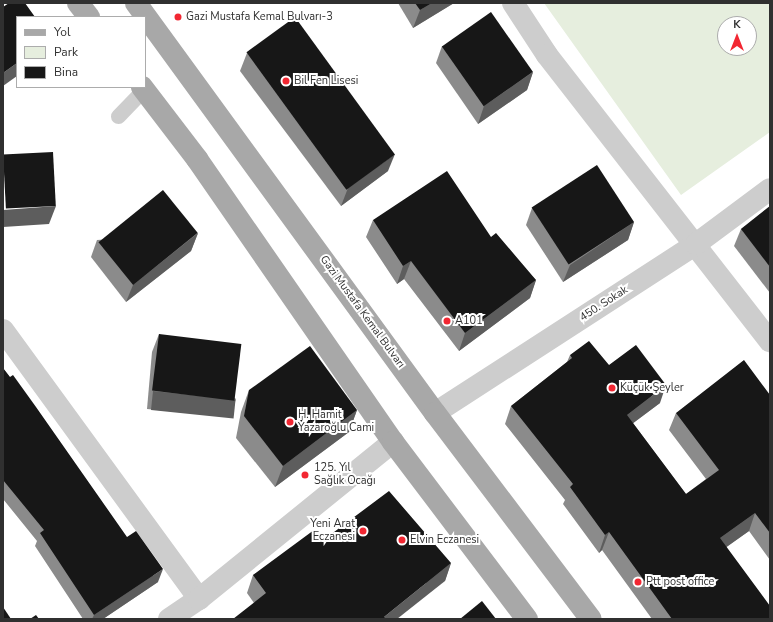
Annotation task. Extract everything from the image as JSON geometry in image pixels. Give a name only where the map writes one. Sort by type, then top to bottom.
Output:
[{"type":"main road","points":[[78,3],[88,16]]},
{"type":"main road","name":"Gazi Mustafa Kemal Bulvarı","points":[[136,3],[145,16]]},
{"type":"main road","name":"Gazi Mustafa Kemal Bulvarı","points":[[146,17],[435,413],[591,619]]},
{"type":"main road","points":[[143,88],[197,159],[393,442],[527,619]]},
{"type":"street","points":[[513,3],[547,55],[696,244],[770,341]]},
{"type":"street","name":"450. Sokak","points":[[435,413],[696,244],[770,189]]},
{"type":"street","points":[[3,330],[198,599]]},
{"type":"street","points":[[169,619],[198,599],[393,442]]},
{"type":"lane","points":[[118,116],[143,88]]},
{"type":"green space","points":[[544,3],[770,3],[770,132],[681,195]]},
{"type":"building","points":[[9,3],[25,3],[34,16],[16,16],[16,64],[3,73],[3,7]]},
{"type":"building","points":[[415,3],[432,3],[420,10]]},
{"type":"building","points":[[491,12],[533,72],[484,106],[442,46]]},
{"type":"building","points":[[295,17],[395,155],[346,190],[246,52]]},
{"type":"building","points":[[53,152],[56,206],[6,209],[3,155]]},
{"type":"building","points":[[597,165],[634,222],[569,265],[532,207]]},
{"type":"building","points":[[447,171],[491,237],[496,233],[536,280],[465,333],[411,261],[403,266],[373,220]]},
{"type":"building","points":[[163,190],[198,233],[133,285],[98,242]]},
{"type":"building","points":[[770,206],[770,267],[741,229]]},
{"type":"building","points":[[159,334],[241,344],[234,401],[152,391]]},
{"type":"building","points":[[589,341],[609,365],[636,345],[666,385],[627,415],[686,494],[719,470],[676,413],[744,360],[770,395],[770,533],[755,513],[720,538],[770,606],[770,619],[672,619],[609,532],[605,535],[570,487],[573,484],[511,406],[572,358],[570,355]]},
{"type":"building","name":"H. Hamit Yazaroğlu Cami","points":[[310,346],[357,410],[283,466],[244,416],[249,390]]},
{"type":"building","points":[[3,368],[10,377],[13,375],[127,537],[136,531],[163,569],[94,615],[40,533],[44,530],[3,480]]},
{"type":"building","points":[[389,491],[451,563],[384,617],[386,619],[233,619],[266,593],[253,575],[314,530],[322,541]]},
{"type":"building","points":[[482,601],[496,619],[460,619]]},
{"type":"building","points":[[3,607],[11,619],[3,619]]},
{"type":"building","points":[[36,615],[39,619],[30,619]]},
{"type":"place","name":"Gazi Mustafa Kemal Bulvarı-3","points":[[178,17]]},
{"type":"place","name":"Bil Fen Lisesi","points":[[286,81]]},
{"type":"place","name":"A101","points":[[447,321]]},
{"type":"place","name":"Küçük Şeyler","points":[[612,388]]},
{"type":"place","name":"H. Hamit Yazaroğlu Cami","points":[[290,422]]},
{"type":"place","name":"125. Yıl Sağlık Ocağı","points":[[305,475]]},
{"type":"place","name":"Yeni Arat Eczanesi","points":[[363,531]]},
{"type":"place","name":"Elvin Eczanesi","points":[[402,540]]},
{"type":"place","name":"Ptt post office","points":[[638,582]]}]
